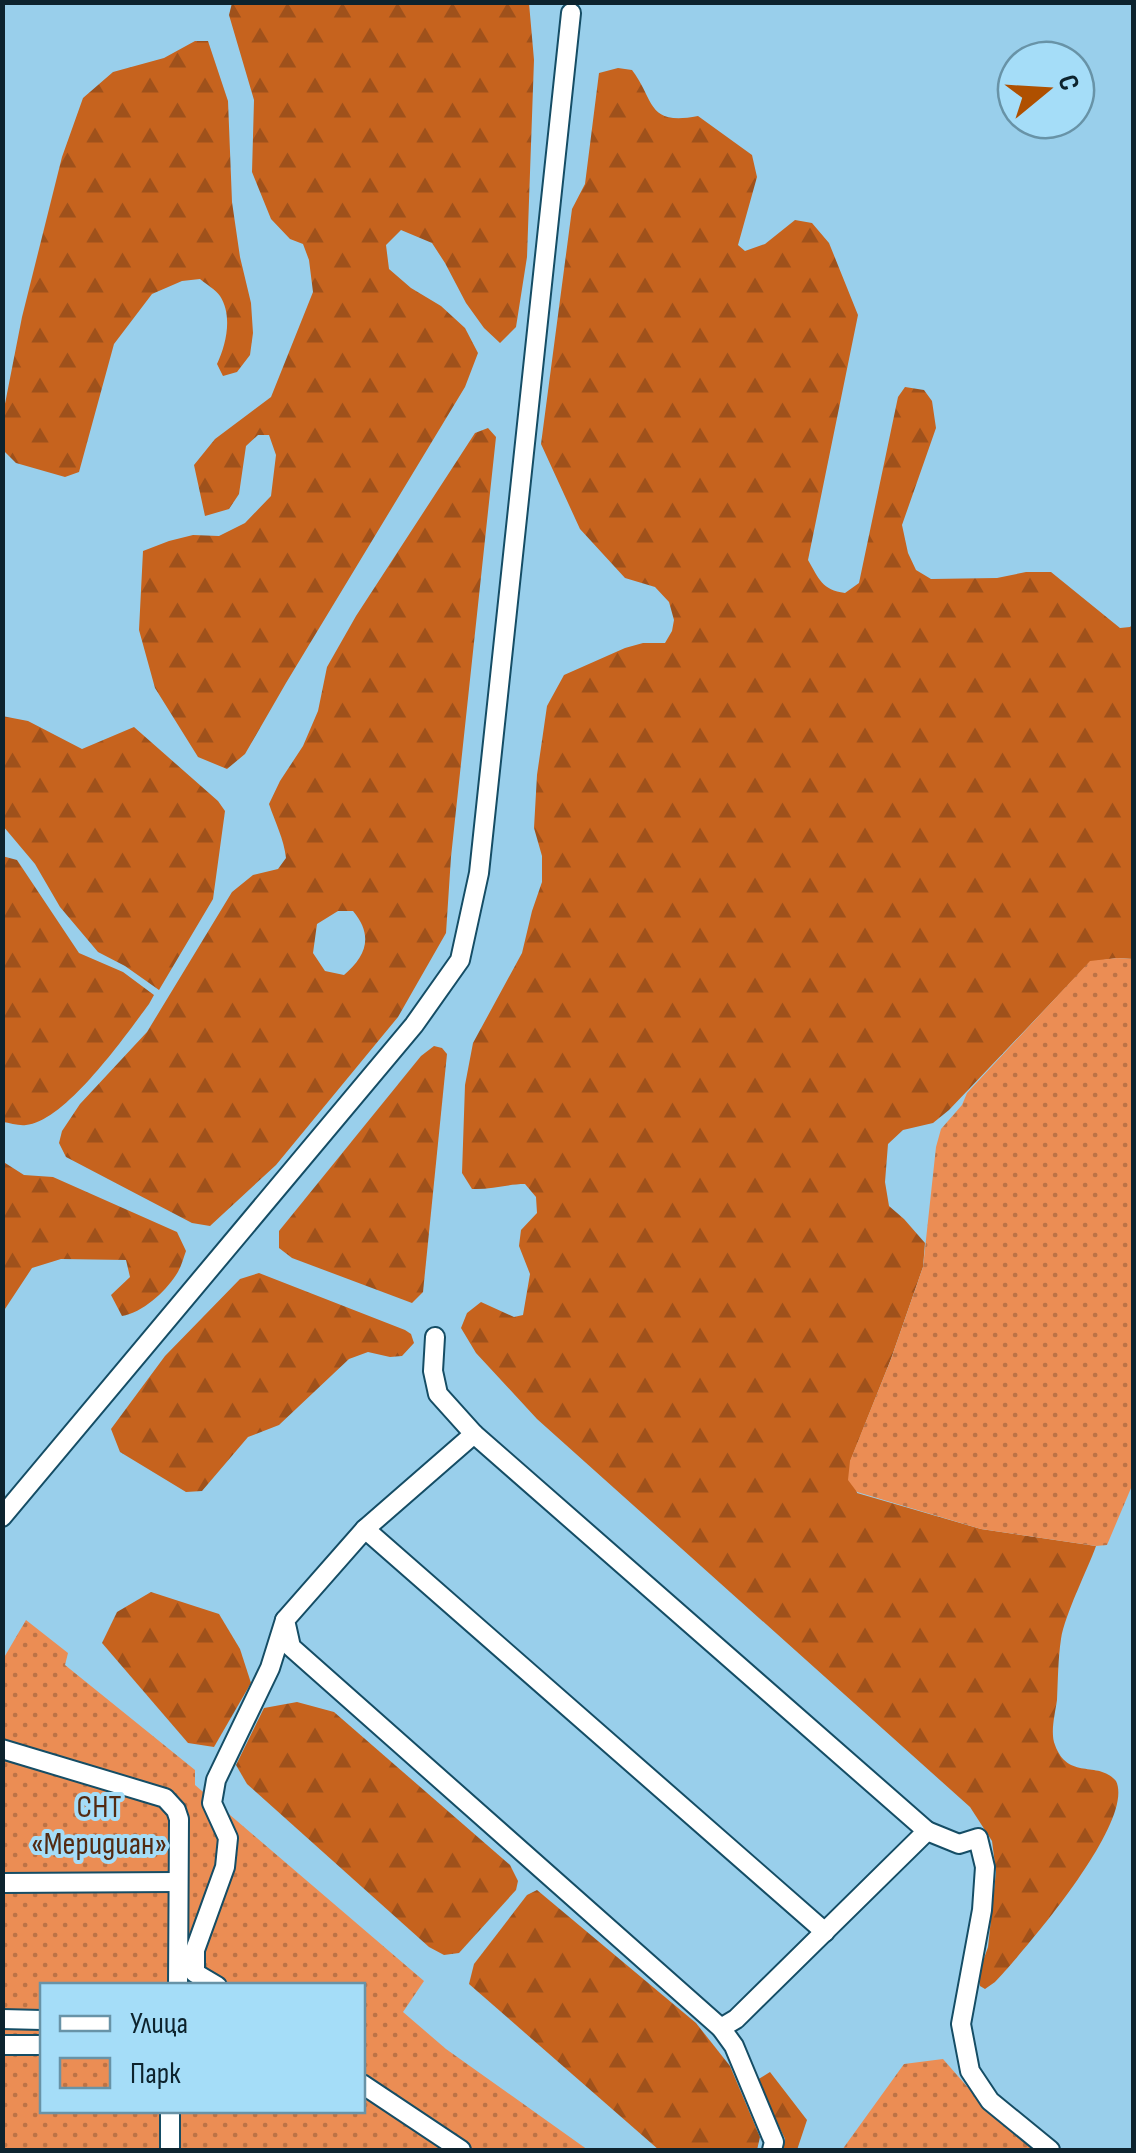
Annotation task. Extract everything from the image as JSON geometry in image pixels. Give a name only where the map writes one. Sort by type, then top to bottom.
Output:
[{"type":"street","points":[[2,1517],[414,1025],[460,960],[479,873],[572,13]]},
{"type":"street","points":[[435,1337],[433,1371],[438,1394],[474,1434],[927,1831],[960,1844],[978,1838],[985,1867],[982,1910],[962,2024],[970,2071],[990,2101],[1050,2150]]},
{"type":"street","points":[[212,1983],[196,1973],[195,1950],[225,1867],[228,1838],[212,1803],[216,1780],[270,1668],[285,1620],[366,1529],[474,1434]]},
{"type":"street","points":[[366,1529],[825,1932]]},
{"type":"street","points":[[285,1620],[291,1647],[721,2028],[734,2046],[774,2142],[772,2150]]},
{"type":"street","points":[[2,1749],[166,1798],[176,1810],[178,1983]]},
{"type":"street","points":[[721,2028],[736,2020],[927,1831]]},
{"type":"street","points":[[2,1883],[178,1882]]},
{"type":"street","points":[[2,2019],[40,2020]]},
{"type":"street","points":[[2,2044],[40,2045]]},
{"type":"street","points":[[365,2086],[461,2150]]},
{"type":"street","points":[[170,2113],[170,2150]]},
{"type":"green space","points":[[232,3],[529,3],[534,60],[527,257],[516,327],[500,343],[484,328],[432,243],[401,230],[386,245],[389,269],[465,328],[478,353],[465,387],[245,754],[227,769],[198,757],[155,688],[139,630],[143,551],[193,535],[219,536],[245,523],[271,496],[276,455],[269,435],[258,435],[246,446],[239,494],[229,509],[205,516],[194,465],[215,439],[271,397],[313,292],[303,244],[290,239],[271,219],[252,172],[254,100],[229,15]]},
{"type":"green space","points":[[195,41],[208,41],[228,101],[232,202],[251,303],[250,355],[237,372],[223,376],[217,364],[225,339],[226,312],[218,294],[200,279],[182,281],[152,294],[114,344],[79,472],[65,477],[16,463],[3,450],[3,414],[22,317],[62,157],[83,98],[113,72],[164,58]]},
{"type":"green space","points":[[618,68],[632,70],[660,114],[698,116],[752,155],[757,177],[738,245],[745,251],[765,244],[795,220],[812,223],[829,243],[858,315],[808,560],[822,582],[845,593],[859,583],[898,397],[905,387],[924,390],[932,401],[936,428],[902,525],[916,570],[931,579],[1051,572],[1120,628],[1133,624],[1133,959],[1090,962],[949,1110],[933,1123],[903,1130],[888,1144],[885,1182],[889,1206],[925,1243],[923,1267],[850,1462],[857,1493],[981,1529],[1096,1546],[1063,1629],[1053,1735],[1068,1763],[1109,1775],[1116,1781],[1118,1800],[1094,1855],[1074,1886],[1029,1944],[985,1989],[980,1986],[978,1975],[988,1947],[996,1872],[992,1841],[970,1807],[537,1419],[476,1353],[461,1328],[467,1313],[481,1302],[514,1317],[523,1315],[530,1274],[519,1246],[521,1230],[537,1213],[536,1197],[525,1184],[472,1189],[462,1173],[465,1085],[473,1043],[522,953],[542,882],[542,856],[534,828],[547,706],[564,675],[625,648],[665,643],[674,620],[669,602],[655,587],[625,578],[580,529],[541,444],[572,209],[585,184],[599,73]]},
{"type":"green space","points":[[488,428],[496,437],[446,933],[398,1017],[276,1165],[210,1226],[192,1223],[66,1157],[59,1143],[62,1131],[80,1104],[147,1032],[232,892],[253,875],[278,869],[286,858],[269,804],[303,746],[318,711],[327,667],[475,433]],"holes":[[[338,911],[353,911],[364,929],[362,953],[344,975],[325,971],[313,953],[317,924]]]},
{"type":"green space","points":[[2,716],[28,721],[82,749],[134,727],[225,811],[213,899],[159,990],[98,952],[60,907],[35,864],[3,826]]},
{"type":"green space","points":[[2,856],[17,860],[79,953],[123,972],[154,995],[76,1094],[42,1120],[26,1125],[3,1122]]},
{"type":"green space","points":[[1134,959],[1134,1481],[1107,1545],[981,1529],[857,1492],[848,1480],[850,1461],[923,1267],[941,1129],[967,1093],[1090,961]]},
{"type":"green space","points":[[434,1046],[447,1054],[423,1292],[412,1303],[292,1258],[279,1248],[279,1231],[421,1056]]},
{"type":"green space","points":[[2,1161],[24,1175],[53,1177],[177,1232],[186,1251],[176,1275],[152,1301],[122,1316],[111,1295],[130,1277],[126,1260],[61,1259],[32,1268],[3,1312]]},
{"type":"green space","points":[[259,1273],[405,1330],[414,1343],[402,1356],[368,1352],[349,1359],[279,1425],[248,1437],[202,1491],[186,1492],[120,1452],[111,1429],[165,1356],[240,1279]]},
{"type":"green space","points":[[151,1592],[219,1614],[240,1649],[251,1683],[214,1747],[188,1743],[102,1643],[117,1612]]},
{"type":"green space","name":"СНТ «Меридиан»","points":[[26,1620],[68,1653],[65,1665],[195,1770],[195,1785],[424,1981],[403,2012],[446,2049],[588,2150],[3,2150],[2,1661]]},
{"type":"green space","points":[[297,1702],[334,1712],[510,1865],[518,1881],[516,1890],[459,1953],[444,1955],[429,1947],[247,1784],[236,1765],[264,1708]]},
{"type":"green space","points":[[537,1890],[696,2023],[730,2066],[760,2137],[757,2150],[659,2150],[469,1984],[474,1964],[527,1895]]},
{"type":"green space","points":[[943,2059],[971,2091],[1041,2150],[842,2150],[904,2064]]},
{"type":"green space","points":[[770,2072],[807,2120],[797,2150],[783,2150],[785,2139],[757,2080]]}]
